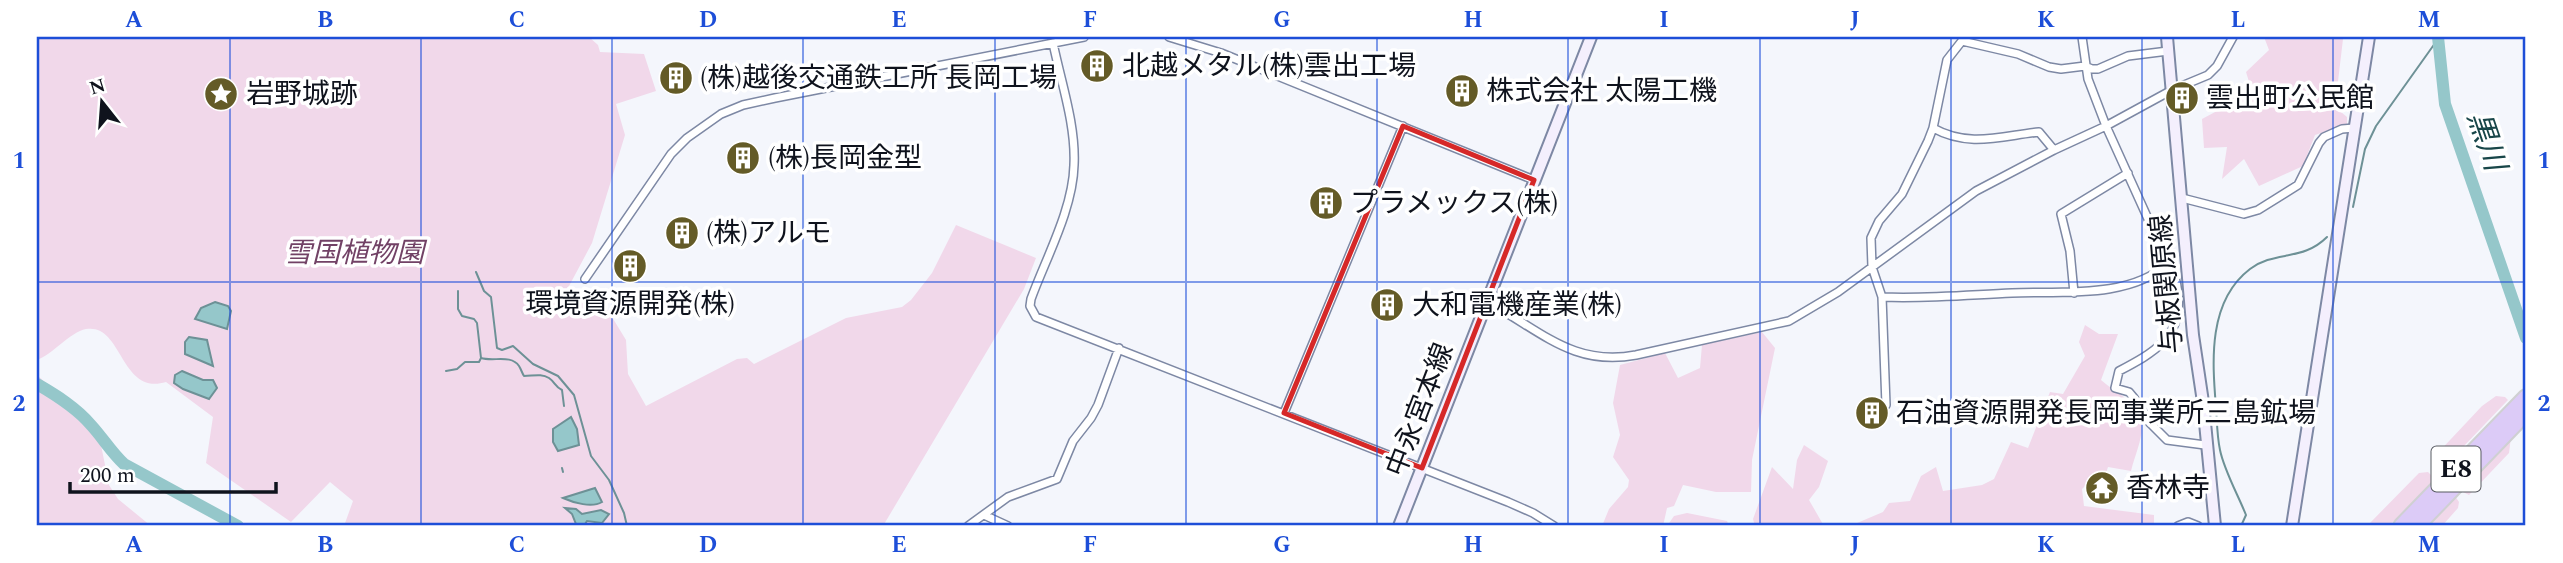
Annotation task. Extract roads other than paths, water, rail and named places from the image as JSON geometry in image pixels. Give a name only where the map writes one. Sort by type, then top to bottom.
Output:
[{"type":"highway","name":"E8","points":[[2401,526],[2526,397]]},
{"type":"highway","name":"E8","points":[[2417,526],[2526,413]]},
{"type":"main road","name":"中永宮本線","points":[[1399,526],[1591,37]]},
{"type":"main road","name":"与板関原線","points":[[2167,37],[2193,335],[2203,402],[2211,526]]},
{"type":"main road","points":[[2292,526],[2369,37]]},
{"type":"street","points":[[584,279],[671,155],[703,125],[722,114],[743,105],[775,98],[1084,37]]},
{"type":"street","points":[[1169,37],[1184,39],[1222,53],[1534,180]]},
{"type":"street","points":[[2082,37],[2085,66],[2106,126],[2176,278],[2179,305],[2177,322],[2168,336],[2152,351],[2119,371],[2115,388],[2129,392],[2150,423],[2167,440],[2205,445]]},
{"type":"street","points":[[1487,302],[1578,354],[1618,358],[1789,321],[1838,292],[1976,191],[2172,90],[2208,75],[2217,66],[2233,37]]},
{"type":"street","points":[[1886,405],[1882,297],[1872,267],[1870,244],[1875,228],[1902,194],[1933,128],[1947,60],[1955,47],[1964,39],[2025,56],[2055,69],[2085,66],[2098,69],[2128,55],[2168,51]]},
{"type":"street","points":[[1053,43],[1072,135],[1074,168],[1066,209],[1037,281],[1030,306],[1036,317],[1508,502],[1554,526]]},
{"type":"street","points":[[1284,413],[1403,126]]},
{"type":"street","points":[[1933,128],[1949,137],[1967,139],[1990,139],[2039,132],[2054,150]]},
{"type":"street","points":[[2182,198],[2244,214],[2258,210],[2298,185],[2324,137],[2342,129],[2354,128]]},
{"type":"street","points":[[2074,293],[2070,251],[2061,214],[2127,173]]},
{"type":"street","points":[[1882,297],[2074,293],[2148,278],[2168,263]]},
{"type":"street","points":[[968,526],[1009,497],[1057,479],[1073,441],[1098,405],[1119,348]]},
{"type":"street","points":[[984,515],[1008,526]]},
{"type":"street","points":[[2178,526],[2189,522],[2198,526]]},
{"type":"water","points":[[215,302],[228,306],[231,311],[227,329],[195,319],[201,308]]},
{"type":"water","points":[[189,337],[207,340],[213,366],[185,354],[185,342]]},
{"type":"water","points":[[182,371],[203,380],[213,380],[217,388],[209,399],[183,389],[174,383],[175,375]]},
{"type":"water","points":[[571,417],[577,429],[579,445],[558,451],[553,442],[553,429]]},
{"type":"water","points":[[595,488],[602,502],[598,504],[583,504],[563,498]]},
{"type":"water","points":[[565,508],[576,509],[582,514],[601,510],[609,514],[602,523],[587,521],[585,524],[589,526],[576,524],[572,514]]},
{"type":"waterway","name":"黒川","points":[[2438,37],[2445,104],[2526,338]]},
{"type":"waterway","points":[[2353,207],[2365,149],[2376,126],[2438,39]]},
{"type":"waterway","points":[[2241,526],[2246,515],[2225,466],[2218,434],[2214,351],[2220,314],[2226,297],[2236,282],[2250,269],[2259,263],[2308,250],[2327,237]]},
{"type":"waterway","points":[[476,272],[484,291],[491,297],[497,348],[502,350],[513,346],[533,364],[558,376],[574,395],[591,456],[609,480],[627,526]]},
{"type":"waterway","points":[[458,291],[458,309],[462,316],[474,319],[477,323],[481,358],[511,360],[516,362],[524,376],[546,376],[562,390],[564,406]]},
{"type":"waterway","points":[[446,371],[457,369],[465,362],[479,362],[481,358]]},
{"type":"waterway","points":[[37,384],[79,413],[124,464],[238,526]]},
{"type":"waterway","points":[[562,468],[563,472]]},
{"type":"place","name":"北越メタル(株)雲出工場","points":[[1097,66]]},
{"type":"place","name":"(株)越後交通鉄工所 長岡工場","points":[[676,78]]},
{"type":"place","name":"株式会社 太陽工機","points":[[1462,91]]},
{"type":"place","name":"岩野城跡","points":[[221,94]]},
{"type":"place","name":"雲出町公民館","points":[[2182,98]]},
{"type":"place","name":"(株)長岡金型","points":[[743,158]]},
{"type":"place","name":"プラメックス(株)","points":[[1326,203]]},
{"type":"place","name":"(株)アルモ","points":[[682,233]]},
{"type":"place","name":"環境資源開発(株)","points":[[630,266]]},
{"type":"place","name":"大和電機産業(株)","points":[[1387,305]]},
{"type":"place","name":"石油資源開発長岡事業所三島鉱場","points":[[1872,413]]},
{"type":"place","name":"香林寺","points":[[2102,488]]},
{"type":"park label","name":"雪国植物園","points":[[354,253]]}]
